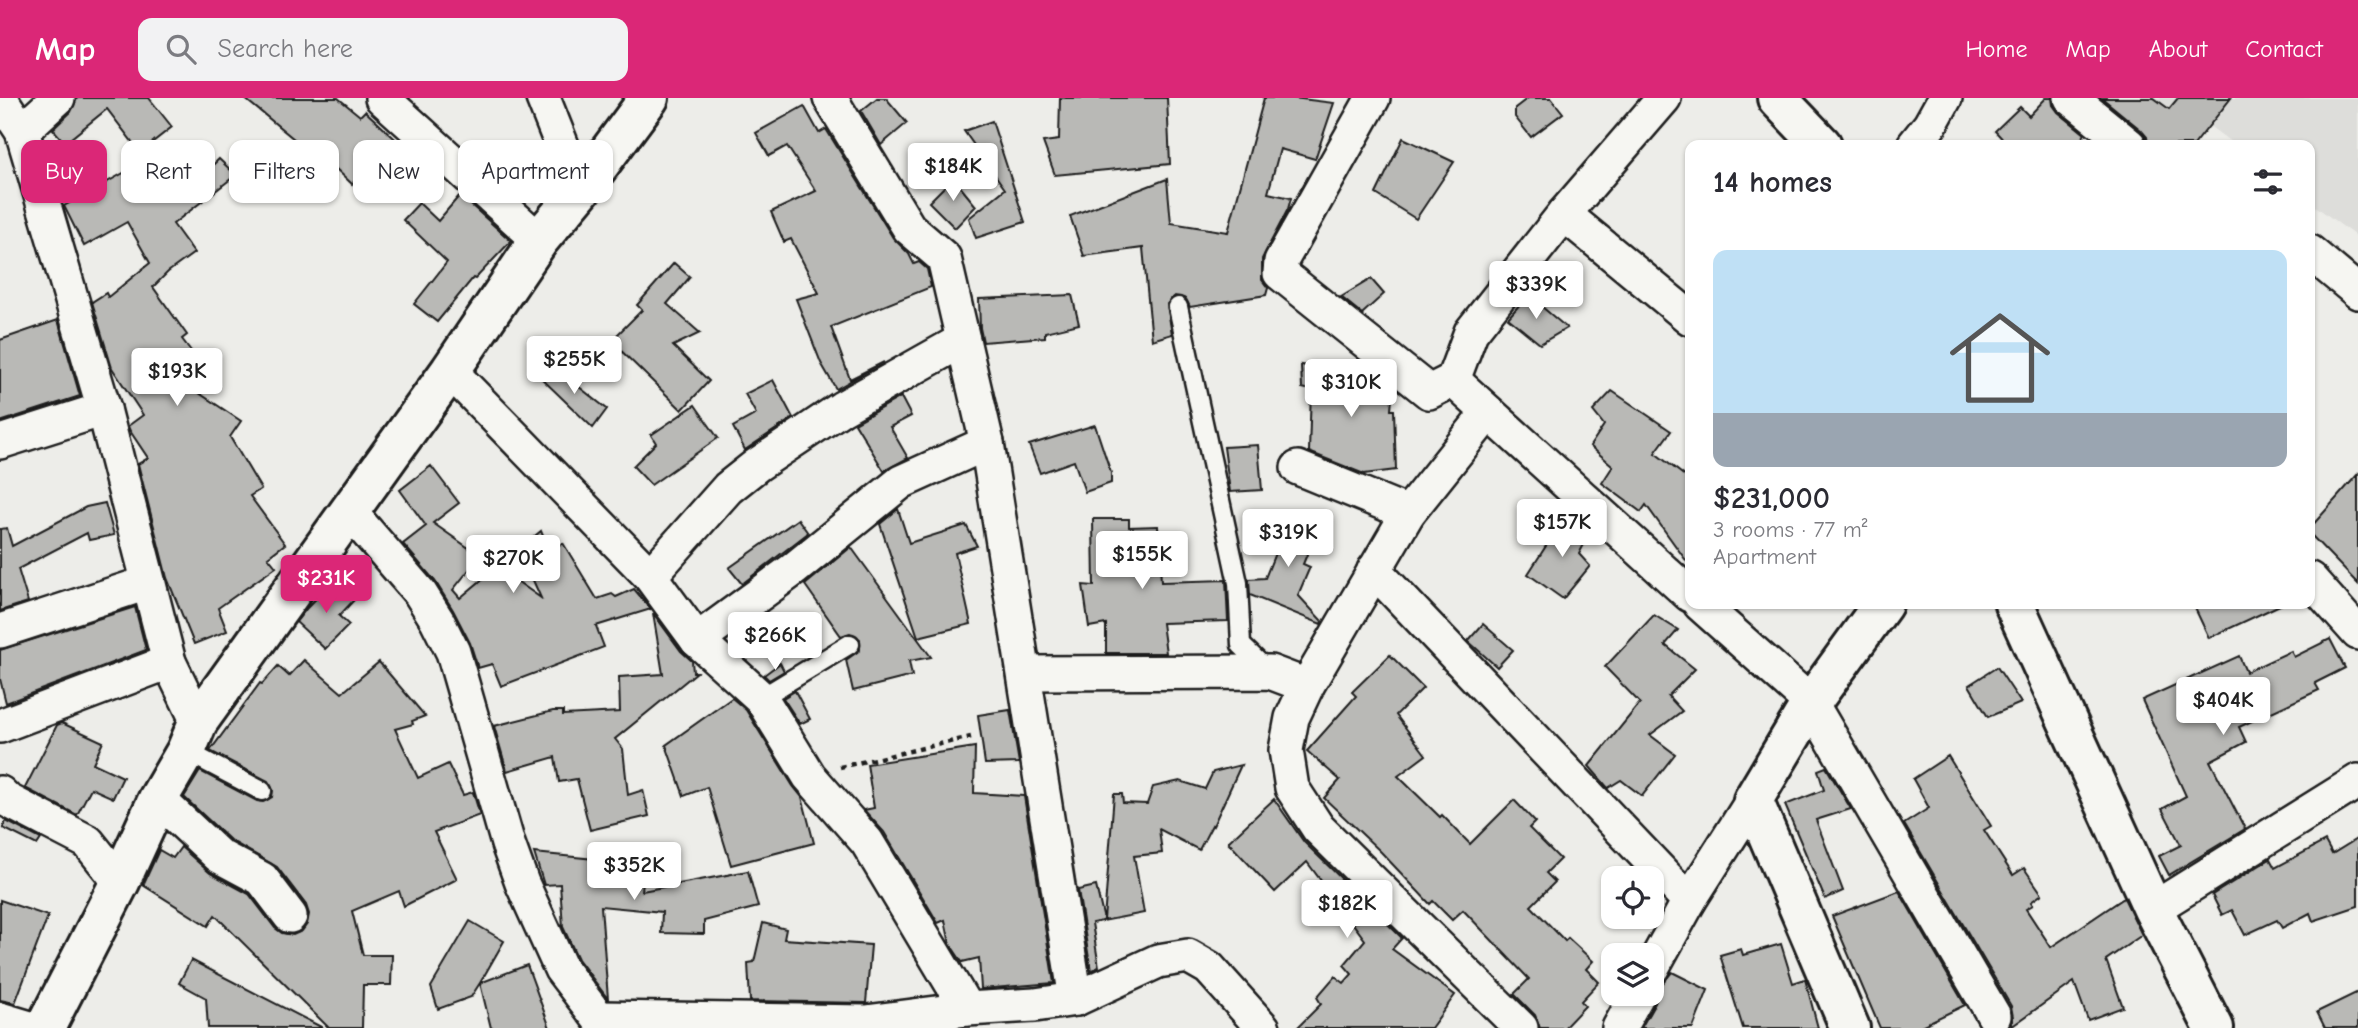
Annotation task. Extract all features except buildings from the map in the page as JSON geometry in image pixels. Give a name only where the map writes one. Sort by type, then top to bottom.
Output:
[{"type":"street","points":[[0,98],[22,131],[104,409],[147,583],[192,736]]},
{"type":"street","points":[[22,131],[58,98]]},
{"type":"street","points":[[382,98],[539,240]]},
{"type":"street","points":[[543,98],[560,140]]},
{"type":"street","points":[[613,147],[649,98]]},
{"type":"street","points":[[830,98],[909,228],[944,258],[987,443],[1076,999]]},
{"type":"street","points":[[1373,98],[1282,261],[1280,274],[1429,392],[1453,380],[1471,332],[1564,214],[1664,98]]},
{"type":"street","points":[[1777,98],[1817,140]]},
{"type":"street","points":[[1918,140],[1945,98]]},
{"type":"street","points":[[2071,98],[2123,140]]},
{"type":"street","points":[[45,1028],[192,736],[450,371],[539,240],[570,203]]},
{"type":"street","points":[[1564,214],[1685,313]]},
{"type":"street","points":[[2315,256],[2358,292]]},
{"type":"street","points":[[650,576],[728,488],[757,465],[842,408],[963,340]]},
{"type":"street","points":[[450,371],[650,576],[697,640],[761,698],[809,776],[867,842],[967,1009]]},
{"type":"street","points":[[1453,380],[1487,414],[1685,591]]},
{"type":"street","points":[[0,442],[104,409]]},
{"type":"street","points":[[1487,414],[1408,513],[1307,686],[1292,718],[1286,750],[1292,788],[1318,828],[1521,1028]]},
{"type":"street","points":[[697,640],[794,569],[901,482],[987,443]]},
{"type":"street","points":[[1298,468],[1408,513]]},
{"type":"street","points":[[349,512],[420,593],[453,652],[508,844],[522,883],[561,970],[602,1023],[866,1022],[967,1009],[1037,1016],[1158,961],[1188,956],[1209,968],[1264,1028]]},
{"type":"street","points":[[1374,570],[1689,901]]},
{"type":"street","points":[[0,631],[147,583]]},
{"type":"street","points":[[2315,585],[2358,633]]},
{"type":"street","points":[[1706,609],[1811,703],[1994,1016]]},
{"type":"street","points":[[1664,946],[1811,703],[1879,609]]},
{"type":"street","points":[[2016,609],[2153,909],[2214,1028]]},
{"type":"street","points":[[0,726],[169,662]]},
{"type":"street","points":[[1025,673],[1270,672],[1307,686]]},
{"type":"street","points":[[2153,909],[2358,781]]},
{"type":"street","points":[[0,793],[7,800],[88,842],[120,882]]},
{"type":"street","points":[[158,799],[219,856],[262,878],[290,916]]},
{"type":"street","points":[[1753,800],[1850,1028]]},
{"type":"street","points":[[1619,1028],[1631,1006]]},
{"type":"street","points":[[0,1019],[30,1028]]},
{"type":"lane","points":[[1178,307],[1238,583],[1241,645],[1270,672]]},
{"type":"lane","points":[[761,698],[850,644]]},
{"type":"lane","points":[[192,736],[262,791]]},
{"type":"path","points":[[809,776],[971,737]]},
{"type":"shaded area","points":[[2088,98],[2358,98],[2358,238],[2315,206],[2315,140],[2228,140],[2208,125],[2196,140],[2141,140]]}]
